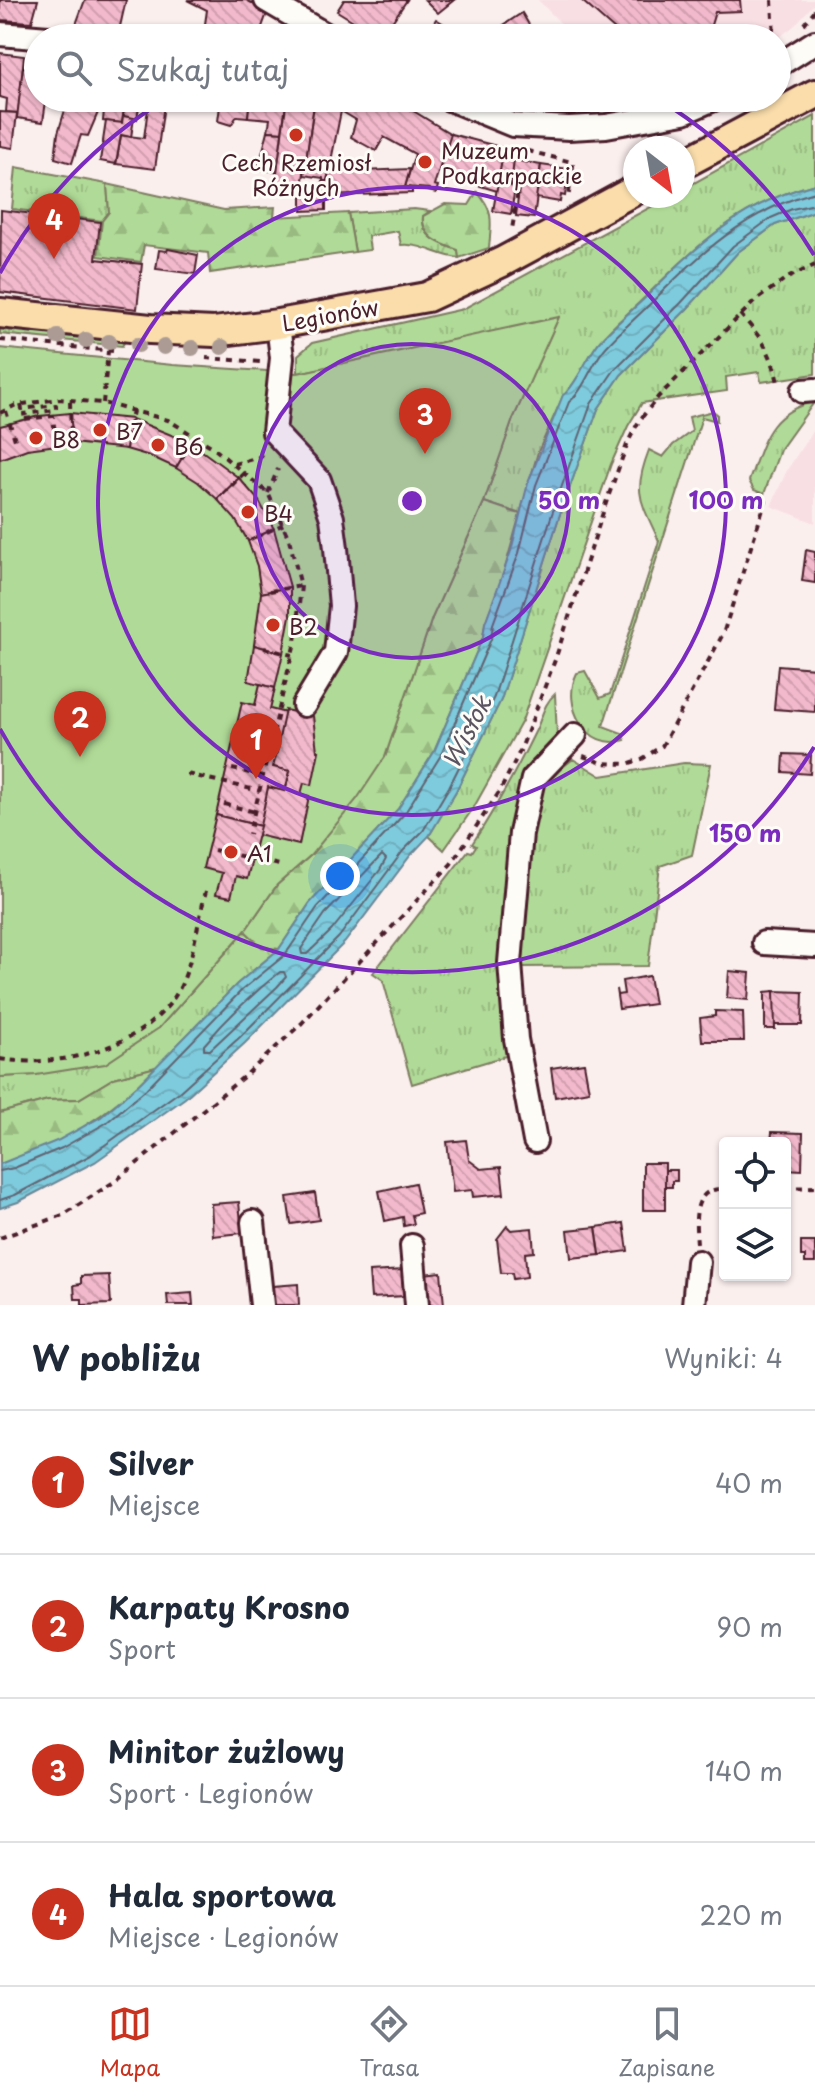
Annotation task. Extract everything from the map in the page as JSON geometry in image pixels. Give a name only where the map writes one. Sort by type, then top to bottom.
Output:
[{"type":"main road","points":[[791,105],[815,85]]},
{"type":"main road","points":[[791,106],[815,94]]},
{"type":"main road","points":[[695,157],[779,112]]},
{"type":"main road","name":"Legionów","points":[[0,313],[150,329],[202,331],[278,324],[427,297],[502,262],[623,196]]},
{"type":"street","points":[[266,0],[301,24]]},
{"type":"street","points":[[0,34],[24,36]]},
{"type":"street","points":[[791,57],[815,42]]},
{"type":"street","points":[[481,112],[513,125],[569,128],[606,126],[684,112]]},
{"type":"street","points":[[278,324],[282,358],[274,432],[283,449],[319,480],[332,518],[341,606],[336,652],[304,705]]},
{"type":"street","points":[[535,1141],[516,1039],[510,963],[521,833],[533,779],[576,745]]},
{"type":"street","points":[[764,943],[815,946]]},
{"type":"street","points":[[253,1222],[262,1305]]},
{"type":"street","points":[[412,1246],[417,1305]]},
{"type":"street","points":[[694,1305],[698,1262]]},
{"type":"path","points":[[772,0],[773,24]]},
{"type":"path","points":[[504,145],[572,162],[565,213]]},
{"type":"path","points":[[512,232],[518,190]]},
{"type":"path","points":[[0,1238],[63,1215],[114,1182],[247,1074],[302,1023],[451,864],[500,791],[521,749],[555,660],[607,500],[633,432],[658,397],[740,314],[785,279],[815,265]]},
{"type":"path","points":[[740,314],[758,334],[773,358],[778,383]]},
{"type":"path","points":[[103,403],[108,351]]},
{"type":"path","points":[[16,443],[3,412],[21,405],[59,399],[103,403],[168,420],[196,436],[268,493],[284,524],[301,586],[292,655],[249,834]]},
{"type":"path","points":[[70,402],[71,434]]},
{"type":"path","points":[[21,405],[22,409],[56,405],[56,410],[24,414],[25,420],[53,416],[55,436]]},
{"type":"path","points":[[127,439],[133,411]]},
{"type":"path","points":[[181,459],[196,436]]},
{"type":"path","points":[[234,464],[283,449],[278,473],[268,493]]},
{"type":"path","points":[[223,494],[245,472]]},
{"type":"path","points":[[576,745],[615,765],[642,759],[662,746],[723,634],[766,500]]},
{"type":"path","points":[[256,537],[284,524]]},
{"type":"path","points":[[270,591],[301,586]]},
{"type":"path","points":[[264,648],[292,655]]},
{"type":"path","points":[[242,723],[274,731]]},
{"type":"path","points":[[232,769],[263,776]]},
{"type":"path","points":[[187,774],[260,791]]},
{"type":"path","points":[[224,804],[255,812]]},
{"type":"path","points":[[214,850],[284,866]]},
{"type":"path","points":[[0,1059],[40,1062],[93,1053],[125,1038],[157,1016],[183,981],[206,891]]},
{"type":"path","points":[[791,1188],[815,1187]]},
{"type":"path","points":[[698,1262],[695,1215],[707,1191],[719,1188]]},
{"type":"shaded area","points":[[538,0],[815,0],[791,28],[791,24],[561,24]]},
{"type":"shaded area","points":[[815,427],[815,523],[771,506],[787,470]]},
{"type":"green space","points":[[815,116],[815,184],[764,203],[721,229],[605,335],[563,396],[538,452],[520,514],[484,502],[513,419],[558,318],[298,373],[298,355],[312,343],[463,309],[649,208],[695,208],[695,182]]},
{"type":"green space","points":[[16,167],[107,184],[109,212],[102,221],[12,209]]},
{"type":"green space","points":[[107,184],[224,210],[275,207],[274,217],[348,213],[355,252],[210,273],[208,253],[144,245],[141,262],[98,256],[102,221],[109,212]]},
{"type":"green space","points":[[477,192],[489,212],[489,248],[459,258],[458,250],[428,234],[423,216],[445,204],[469,205]]},
{"type":"green space","points":[[430,211],[423,216],[428,234],[458,250],[459,258],[401,245],[398,231],[368,236],[370,250],[355,252],[348,213]]},
{"type":"green space","points":[[815,211],[815,374],[761,382],[759,372],[726,377],[727,391],[642,403],[611,464],[522,721],[474,807],[444,850],[429,836],[456,791],[501,700],[559,517],[598,409],[621,375],[738,252],[775,225]]},
{"type":"green space","points":[[559,317],[513,419],[484,502],[432,618],[385,757],[357,799],[311,855],[277,885],[245,931],[159,1028],[105,1064],[36,1075],[0,1077],[0,348],[173,365],[298,373]]},
{"type":"green space","points":[[0,327],[124,343],[122,346],[0,334]]},
{"type":"green space","points":[[815,401],[780,450],[764,494],[754,490],[749,481],[770,430],[787,413]]},
{"type":"green space","points":[[713,411],[717,414],[717,421],[702,417],[603,726],[622,733],[625,740],[611,742],[599,739],[588,733],[580,723],[572,699],[573,686],[577,673],[585,671],[600,698],[610,694],[659,541],[647,516],[640,488],[649,450],[663,457],[692,431],[689,417]]},
{"type":"green space","points":[[484,502],[520,514],[483,637],[434,752],[398,809],[310,903],[279,949],[262,947],[245,931],[277,885],[311,855],[385,757],[432,618]]},
{"type":"green space","points":[[555,694],[557,736],[529,770],[509,1055],[412,1084],[383,980],[373,973],[468,851],[472,852],[476,846],[472,844],[505,789],[545,707]]},
{"type":"green space","points":[[573,759],[601,776],[684,763],[711,764],[692,855],[660,866],[648,966],[520,967],[531,823],[545,781]]},
{"type":"green space","points":[[245,931],[262,947],[279,949],[237,984],[156,1067],[114,1078],[79,1099],[48,1100],[0,1113],[0,1077],[36,1075],[159,1028]]},
{"type":"green space","points":[[156,1067],[122,1099],[84,1126],[44,1148],[0,1164],[0,1113],[48,1100],[79,1099],[114,1078]]},
{"type":"water","name":"Wisłok","points":[[815,184],[815,211],[775,225],[738,252],[621,375],[598,409],[559,517],[501,700],[456,791],[429,836],[410,856],[345,942],[245,1043],[185,1098],[95,1162],[18,1202],[0,1208],[0,1164],[59,1140],[101,1117],[140,1083],[237,984],[279,949],[310,903],[398,809],[434,752],[483,637],[485,623],[511,551],[528,483],[563,395],[600,341],[721,229],[764,203]]},
{"type":"building","points":[[0,0],[38,0],[32,22],[0,20]]},
{"type":"building","points":[[85,0],[126,0],[121,24],[76,24]]},
{"type":"building","points":[[187,0],[246,0],[264,10],[266,16],[263,24],[205,24],[207,10]]},
{"type":"building","points":[[344,0],[407,0],[391,24],[358,24],[337,11]]},
{"type":"building","points":[[425,0],[454,0],[438,13]]},
{"type":"building","points":[[581,0],[740,0],[741,11],[715,12],[711,24],[608,24]]},
{"type":"building","points":[[522,13],[529,24],[505,24]]},
{"type":"building","points":[[0,53],[24,56],[18,113],[6,112],[7,99],[0,97]]},
{"type":"building","points":[[24,67],[24,112],[44,112],[43,122],[17,118]]},
{"type":"building","points":[[0,112],[17,113],[13,148],[0,146]]},
{"type":"building","points":[[64,112],[98,112],[88,136],[81,135],[72,163],[55,158]]},
{"type":"building","points":[[104,112],[124,112],[122,123],[103,121]]},
{"type":"building","points":[[124,112],[138,112],[137,119],[123,116]]},
{"type":"building","points":[[147,112],[163,112],[155,169],[116,164],[121,135],[144,138]]},
{"type":"building","points":[[219,112],[249,112],[248,117],[237,116],[231,125],[218,121]]},
{"type":"building","points":[[249,112],[285,112],[282,132],[268,131],[270,119],[248,117]]},
{"type":"building","name":"Cech Rzemiosł Różnych","points":[[285,112],[313,112],[302,187],[275,184]]},
{"type":"building","points":[[313,112],[341,112],[327,181],[304,175]]},
{"type":"building","points":[[343,112],[415,112],[451,134],[434,185],[438,186],[436,193],[429,189],[405,187],[415,154],[384,137],[376,151],[351,137],[356,120]]},
{"type":"building","points":[[123,116],[134,118],[131,137],[121,135],[116,164],[100,161],[106,121],[122,123]]},
{"type":"building","points":[[268,131],[282,132],[277,172],[258,169]]},
{"type":"building","points":[[451,134],[504,148],[497,191],[451,180],[450,175],[439,171]]},
{"type":"building","points":[[504,148],[516,151],[511,214],[493,211]]},
{"type":"building","points":[[514,160],[541,165],[534,218],[516,216],[519,188],[511,186]]},
{"type":"building","points":[[349,164],[361,164],[361,171],[410,169],[405,187],[412,188],[412,193],[326,196],[326,210],[302,211],[302,187],[321,190],[329,172],[350,171]]},
{"type":"building","points":[[541,165],[569,169],[565,196],[561,195],[560,202],[536,198]]},
{"type":"building","points":[[1,210],[100,222],[96,259],[142,264],[137,309],[0,292]]},
{"type":"building","points":[[159,250],[198,255],[195,274],[156,269]]},
{"type":"building","name":"B7","points":[[70,413],[132,419],[126,449],[73,443]]},
{"type":"building","name":"B8","points":[[70,413],[73,443],[27,449],[0,459],[0,426],[39,416]]},
{"type":"building","name":"B6","points":[[132,419],[191,443],[176,468],[126,449]]},
{"type":"building","points":[[191,443],[239,478],[217,499],[176,468]]},
{"type":"building","name":"B4","points":[[239,478],[259,501],[274,529],[248,541],[235,519],[217,499]]},
{"type":"building","points":[[274,529],[290,587],[261,593],[257,566],[248,541]]},
{"type":"building","points":[[806,550],[815,552],[815,583],[802,581]]},
{"type":"building","name":"B2","points":[[290,587],[290,616],[283,653],[254,645],[261,593]]},
{"type":"building","points":[[254,645],[283,653],[275,688],[248,681]]},
{"type":"building","points":[[778,665],[815,668],[815,712],[774,709]]},
{"type":"building","points":[[260,684],[275,688],[270,709],[286,713],[278,743],[235,733],[242,702],[255,705]]},
{"type":"building","points":[[285,710],[313,716],[319,751],[312,785],[304,783],[301,794],[309,796],[299,845],[257,835],[268,787],[285,791],[290,771],[273,767]]},
{"type":"building","points":[[235,733],[279,744],[273,767],[290,771],[285,791],[268,787],[260,826],[216,815]]},
{"type":"building","points":[[784,754],[811,755],[810,774],[783,772]]},
{"type":"building","name":"A1","points":[[216,815],[260,826],[247,879],[236,876],[231,897],[216,894],[222,873],[203,868]]},
{"type":"building","points":[[729,971],[750,973],[748,1000],[727,998]]},
{"type":"building","points":[[649,976],[654,1004],[619,1009],[616,989],[617,995],[624,994],[622,981]]},
{"type":"building","points":[[774,991],[803,992],[802,1025],[774,1025]]},
{"type":"building","points":[[774,991],[775,1029],[765,1029],[765,992]]},
{"type":"building","points":[[715,1011],[743,1012],[744,1041],[702,1041],[700,1018],[715,1016]]},
{"type":"building","points":[[584,1063],[589,1091],[555,1097],[551,1068]]},
{"type":"building","points":[[772,1132],[803,1133],[802,1170],[791,1169],[791,1137],[772,1137]]},
{"type":"building","points":[[466,1140],[469,1160],[481,1169],[501,1167],[504,1194],[473,1197],[472,1190],[453,1192],[447,1142]]},
{"type":"building","points":[[643,1163],[665,1163],[665,1210],[643,1210]]},
{"type":"building","points":[[665,1170],[677,1170],[677,1181],[672,1181],[672,1187],[665,1187]]},
{"type":"building","points":[[415,1183],[421,1213],[412,1215],[414,1224],[404,1226],[403,1217],[385,1221],[379,1191]]},
{"type":"building","points":[[315,1193],[319,1220],[291,1224],[287,1197]]},
{"type":"building","points":[[239,1202],[242,1233],[213,1236],[211,1204]]},
{"type":"building","points":[[624,1223],[628,1251],[600,1255],[596,1227]]},
{"type":"building","points":[[507,1226],[511,1230],[532,1228],[534,1252],[525,1253],[527,1277],[513,1279],[512,1273],[501,1273],[497,1239]]},
{"type":"building","points":[[596,1227],[600,1255],[571,1258],[568,1230]]},
{"type":"building","points":[[801,1242],[815,1242],[815,1263],[805,1263],[805,1256],[801,1256]]},
{"type":"building","points":[[404,1270],[405,1296],[371,1298],[369,1272]]},
{"type":"building","points":[[441,1272],[444,1305],[426,1305],[423,1274]]},
{"type":"building","points":[[109,1275],[111,1304],[82,1305],[82,1299],[75,1299],[74,1285],[81,1284],[81,1276]]},
{"type":"building","points":[[298,1284],[299,1305],[273,1305],[273,1286]]},
{"type":"building","points":[[192,1293],[193,1305],[168,1305],[167,1295]]},
{"type":"place","name":"Cech Rzemiosł Różnych","points":[[296,135]]},
{"type":"place","name":"Muzeum Podkarpackie","points":[[425,162]]},
{"type":"place","name":"Hala sportowa","points":[[54,259]]},
{"type":"place","name":"B7","points":[[100,430]]},
{"type":"place","name":"B8","points":[[36,438]]},
{"type":"place","name":"B6","points":[[158,445]]},
{"type":"place","name":"Minitor żużlowy","points":[[425,454]]},
{"type":"place","name":"B4","points":[[248,512]]},
{"type":"place","name":"B2","points":[[273,625]]},
{"type":"place","name":"Karpaty Krosno","points":[[80,757]]},
{"type":"place","name":"Silver","points":[[256,779]]},
{"type":"place","name":"A1","points":[[231,852]]}]
